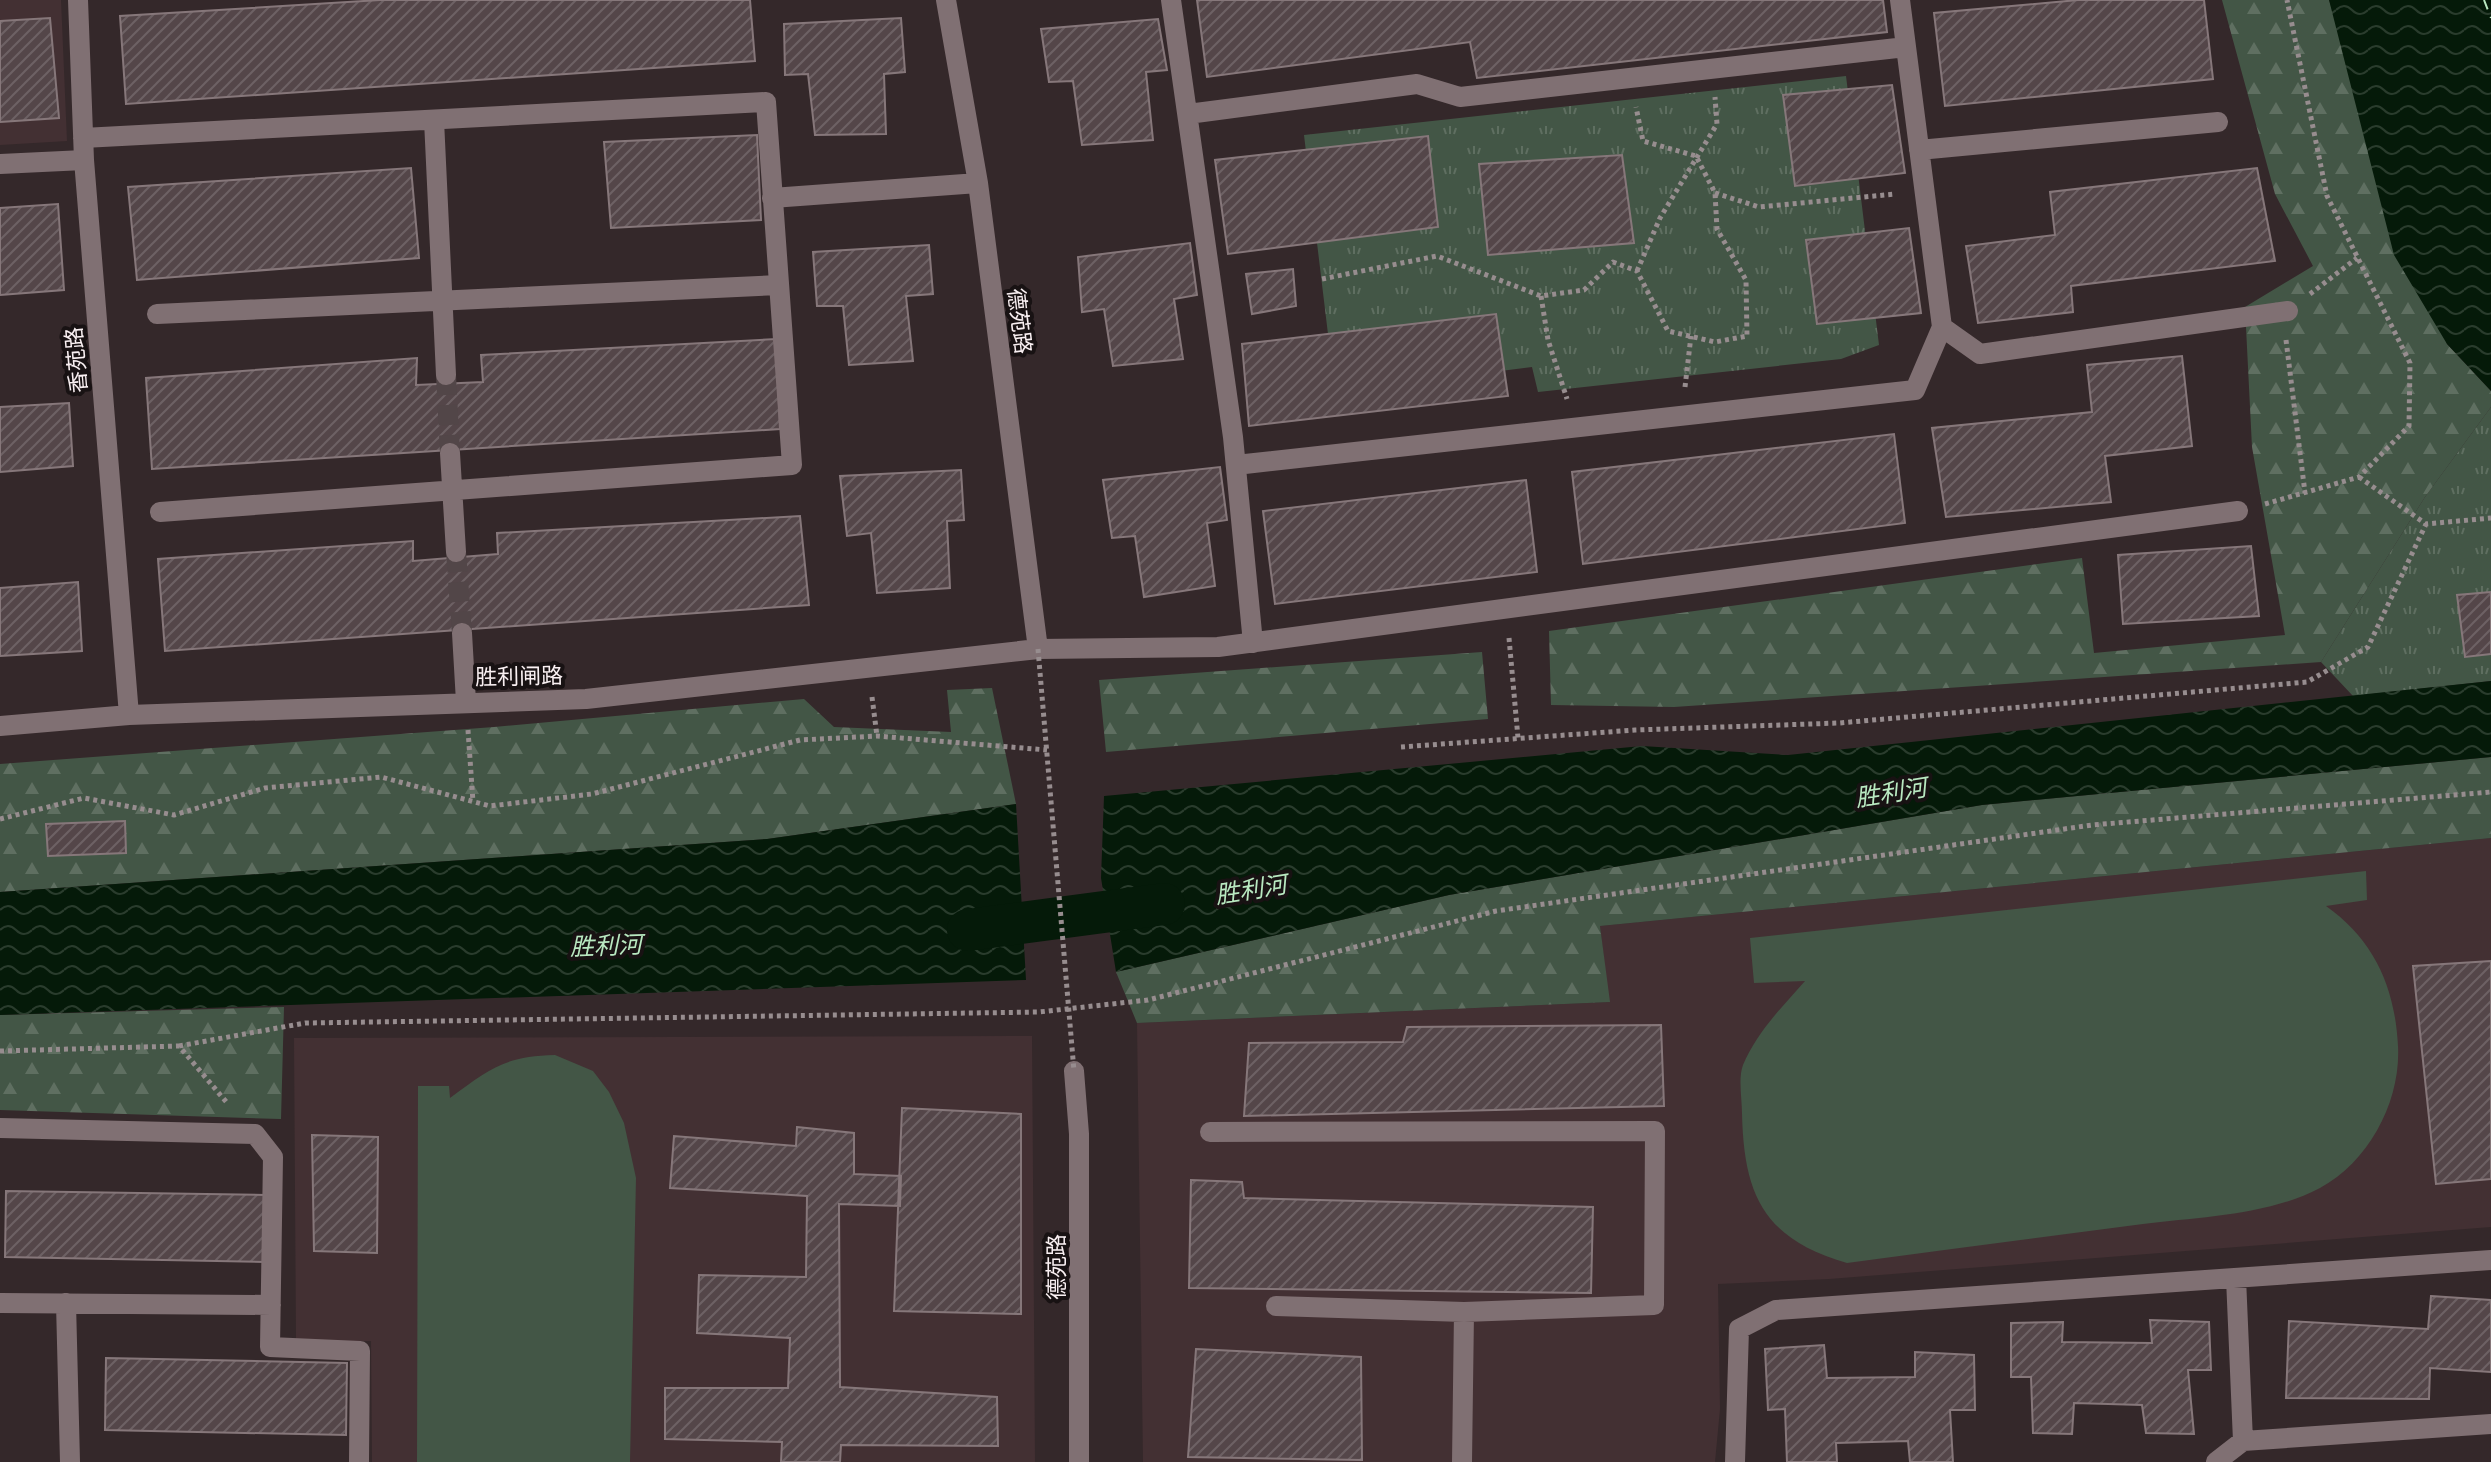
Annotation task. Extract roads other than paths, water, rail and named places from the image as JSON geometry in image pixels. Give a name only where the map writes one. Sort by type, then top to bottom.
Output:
[{"type":"street","name":"香苑路","points":[[78,0],[84,160],[129,715]]},
{"type":"street","name":"德苑路","points":[[946,0],[978,183],[1038,649]]},
{"type":"street","points":[[1171,0],[1236,465],[1253,643]]},
{"type":"street","points":[[1236,465],[1915,390],[1942,327],[1900,0]]},
{"type":"street","points":[[1188,114],[1417,84],[1460,97],[1906,47]]},
{"type":"street","points":[[83,138],[766,102],[792,465],[160,512]]},
{"type":"street","points":[[434,120],[446,375]]},
{"type":"street","points":[[1919,150],[2218,122]]},
{"type":"street","points":[[0,164],[84,160]]},
{"type":"street","points":[[772,198],[978,183]]},
{"type":"street","points":[[157,314],[779,285]]},
{"type":"street","points":[[1942,327],[1980,354],[2288,311]]},
{"type":"street","points":[[450,453],[456,552]]},
{"type":"street","name":"胜利闸路","points":[[0,726],[129,715],[586,699],[1038,649],[1218,647],[2238,511]]},
{"type":"street","points":[[462,633],[466,702]]},
{"type":"street","name":"德苑路","points":[[1074,1071],[1079,1134],[1079,1462]]},
{"type":"street","points":[[0,1128],[255,1134],[273,1157],[270,1347],[360,1351],[359,1462]]},
{"type":"street","points":[[1210,1132],[1655,1131],[1654,1305],[1464,1312],[1276,1306]]},
{"type":"street","points":[[1735,1462],[1739,1329],[1776,1310],[2491,1260]]},
{"type":"street","points":[[2236,1278],[2243,1441]]},
{"type":"street","points":[[0,1303],[271,1305]]},
{"type":"street","points":[[66,1303],[70,1462]]},
{"type":"street","points":[[1462,1462],[1464,1312]]},
{"type":"street","points":[[2216,1462],[2243,1441],[2491,1424]]},
{"type":"water","points":[[2329,0],[2491,0],[2491,391],[2447,344],[2394,255]]},
{"type":"water","points":[[2491,681],[2491,757],[1982,805],[1449,895],[1116,972],[1101,878],[1104,796],[1642,746],[1788,755]]},
{"type":"water","points":[[1016,804],[1026,980],[0,1015],[0,892],[767,839]]},
{"type":"waterway","name":"胜利河","points":[[968,930],[1164,904]]},
{"type":"tunnel","points":[[446,375],[450,453]]},
{"type":"tunnel","points":[[456,552],[462,633]]}]
